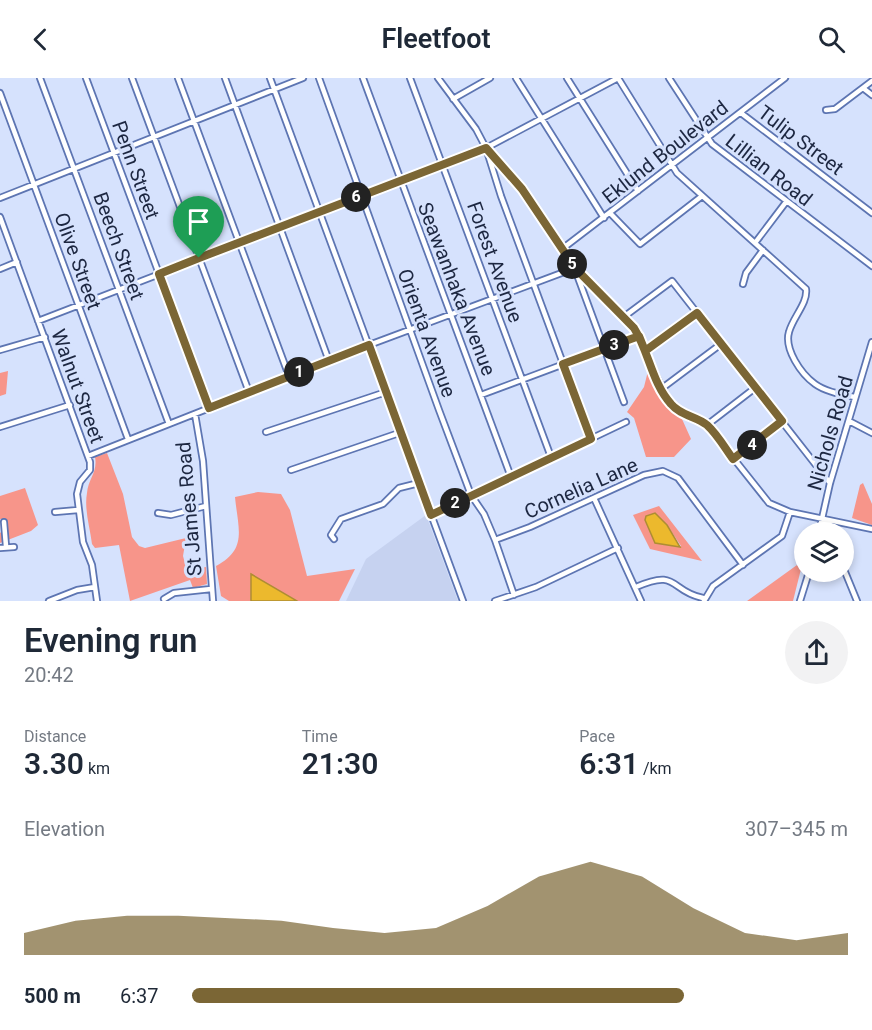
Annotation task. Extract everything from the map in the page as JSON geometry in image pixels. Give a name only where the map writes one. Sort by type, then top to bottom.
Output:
[{"type":"street","name":"Beech Street","points":[[40,78],[169,424]]},
{"type":"street","name":"Penn Street","points":[[86,78],[209,408]]},
{"type":"street","points":[[132,78],[249,392]]},
{"type":"street","points":[[178,78],[289,376]]},
{"type":"street","points":[[225,78],[329,361]]},
{"type":"street","points":[[270,78],[463,601]]},
{"type":"street","points":[[0,198],[303,78]]},
{"type":"street","name":"Orienta Avenue","points":[[319,78],[471,495],[484,514],[495,540],[513,595]]},
{"type":"street","name":"Seawanhaka Avenue","points":[[363,78],[511,477]]},
{"type":"street","name":"Forest Avenue","points":[[410,78],[551,457]]},
{"type":"street","points":[[438,78],[476,129],[486,148],[522,189],[575,268],[625,316],[639,336],[661,390],[677,411],[707,425],[761,496],[778,509],[872,529]]},
{"type":"street","points":[[453,99],[490,78]]},
{"type":"street","points":[[516,78],[604,218]]},
{"type":"street","points":[[567,78],[638,191]]},
{"type":"street","points":[[38,321],[319,210],[486,148],[618,78],[672,165],[702,196],[806,289],[807,296],[789,331],[788,347],[796,361],[814,384],[855,397]]},
{"type":"street","name":"Lillian Road","points":[[669,78],[707,139],[872,266]]},
{"type":"street","name":"Eklund Boulevard","points":[[562,249],[785,78]]},
{"type":"street","points":[[826,110],[835,109],[872,81]]},
{"type":"street","points":[[863,88],[872,95]]},
{"type":"street","name":"Olive Street","points":[[0,93],[128,439]]},
{"type":"street","name":"Tulip Street","points":[[741,112],[872,213]]},
{"type":"street","points":[[486,148],[591,439]]},
{"type":"street","points":[[610,213],[640,244],[702,196]]},
{"type":"street","points":[[754,243],[786,202]]},
{"type":"street","name":"Walnut Street","points":[[0,217],[88,456],[90,470],[77,490],[78,510],[83,542],[92,565],[97,601]]},
{"type":"street","points":[[743,284],[746,273],[763,250]]},
{"type":"street","points":[[0,269],[17,262]]},
{"type":"street","points":[[88,456],[369,345],[575,268]]},
{"type":"street","points":[[575,268],[624,402]]},
{"type":"street","points":[[625,316],[672,281],[830,483]]},
{"type":"street","points":[[645,351],[697,313]]},
{"type":"street","points":[[481,395],[639,336]]},
{"type":"street","points":[[0,350],[45,338]]},
{"type":"street","name":"Nichols Road","points":[[822,522],[830,483],[872,342]]},
{"type":"street","points":[[661,390],[721,344]]},
{"type":"street","points":[[707,425],[755,388]]},
{"type":"street","points":[[266,432],[386,392]]},
{"type":"street","points":[[0,427],[70,405]]},
{"type":"street","name":"St James Road","points":[[195,414],[203,461],[213,601]]},
{"type":"street","points":[[733,459],[782,421]]},
{"type":"street","points":[[849,421],[872,433]]},
{"type":"street","points":[[431,515],[626,422]]},
{"type":"street","points":[[291,470],[402,432]]},
{"type":"street","name":"Cornelia Lane","points":[[495,540],[654,471],[671,473],[678,478],[743,565]]},
{"type":"street","points":[[334,539],[331,535],[332,529],[341,519],[383,504],[399,488],[419,483]]},
{"type":"street","points":[[594,498],[641,601]]},
{"type":"street","points":[[158,513],[171,515],[206,506]]},
{"type":"street","points":[[55,512],[78,510]]},
{"type":"street","points":[[636,588],[655,579],[667,579],[704,600],[713,586],[782,536],[790,512]]},
{"type":"street","points":[[823,518],[825,522]]},
{"type":"street","points":[[4,522],[3,534],[6,546]]},
{"type":"street","points":[[0,548],[14,547]]},
{"type":"street","points":[[495,601],[618,548]]},
{"type":"street","points":[[800,601],[805,582]]},
{"type":"street","points":[[849,582],[857,601]]},
{"type":"street","points":[[49,601],[77,590],[95,587]]},
{"type":"street","points":[[164,599],[174,593],[211,589]]},
{"type":"shaded area","points":[[8,371],[6,394],[0,396],[0,373]]},
{"type":"shaded area","points":[[648,371],[666,405],[682,419],[691,439],[674,457],[646,457],[634,418],[627,412],[644,387]]},
{"type":"shaded area","points":[[107,453],[123,494],[132,537],[139,546],[145,548],[186,538],[183,556],[187,571],[206,567],[207,584],[193,588],[190,580],[130,601],[119,545],[95,548],[92,544],[86,505],[87,493],[95,467],[95,457]]},
{"type":"shaded area","points":[[863,483],[872,504],[872,525],[852,518],[860,485]]},
{"type":"shaded area","points":[[25,488],[38,525],[31,531],[0,543],[0,533],[8,526],[7,520],[0,519],[0,496]]},
{"type":"shaded area","points":[[258,492],[281,494],[290,510],[307,576],[355,569],[339,601],[297,601],[251,575],[251,601],[229,601],[221,596],[216,566],[233,553],[239,537],[235,497]]},
{"type":"shaded area","points":[[659,506],[702,561],[650,549],[633,515]],"holes":[[[655,513],[667,525],[681,546],[655,543]]]},
{"type":"shaded area","points":[[655,513],[667,525],[680,547],[655,543],[645,520],[646,516]]},
{"type":"shaded area","points":[[426,515],[458,601],[346,601],[366,559]]},
{"type":"shaded area","points":[[794,567],[794,582],[798,582],[793,601],[747,601]]},
{"type":"shaded area","points":[[251,574],[297,601],[251,601]]},
{"type":"route","points":[[199,258],[159,274],[209,408],[369,345],[431,515],[591,439],[563,364],[639,336],[645,351],[697,313],[782,421],[733,459],[707,425],[677,411],[661,390],[656,377],[645,351],[639,336],[634,328],[625,316],[593,288],[575,268],[522,189],[486,148],[319,210],[199,258]]}]
